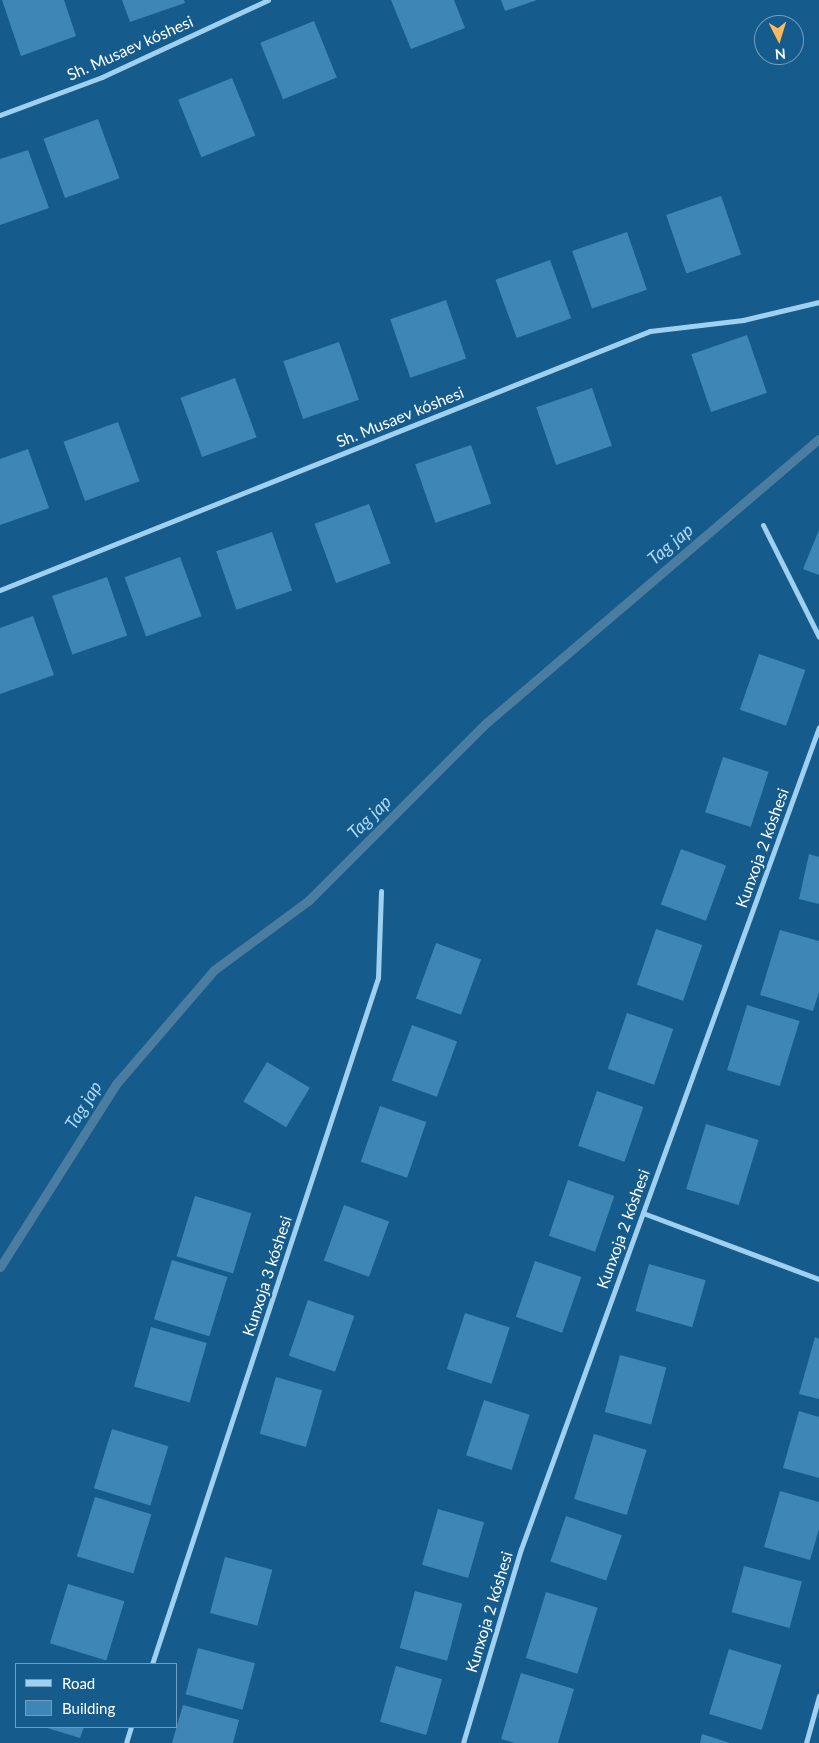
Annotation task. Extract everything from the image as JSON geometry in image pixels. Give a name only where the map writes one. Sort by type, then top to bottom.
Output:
[{"type":"street","name":"Sh. Musaev kóshesi","points":[[0,115],[102,77],[268,0]]},
{"type":"street","name":"Sh. Musaev kóshesi","points":[[0,590],[650,331],[743,320],[819,302]]},
{"type":"street","points":[[763,525],[819,637]]},
{"type":"street","name":"Kunxoja 2 kóshesi","points":[[462,1743],[521,1549],[819,727]]},
{"type":"street","name":"Kunxoja 3 kóshesi","points":[[152,1663],[378,978],[381,891]]},
{"type":"street","points":[[642,1212],[819,1279]]},
{"type":"street","points":[[806,1743],[819,1696]]},
{"type":"street","points":[[126,1743],[131,1728]]},
{"type":"building","points":[[2,0],[64,0],[76,36],[21,56]]},
{"type":"building","points":[[122,0],[184,0],[185,3],[130,22]]},
{"type":"building","points":[[391,0],[454,0],[465,28],[411,49]]},
{"type":"building","points":[[501,0],[537,0],[505,11]]},
{"type":"building","points":[[314,21],[337,78],[283,99],[260,43]]},
{"type":"building","points":[[232,78],[255,135],[201,157],[178,100]]},
{"type":"building","points":[[98,119],[120,178],[65,198],[43,139]]},
{"type":"building","points":[[28,150],[49,208],[0,225],[0,159]]},
{"type":"building","points":[[721,196],[741,255],[686,274],[666,215]]},
{"type":"building","points":[[627,232],[647,290],[592,309],[572,251]]},
{"type":"building","points":[[550,260],[571,318],[517,338],[495,280]]},
{"type":"building","points":[[446,300],[466,359],[410,378],[390,319]]},
{"type":"building","points":[[747,335],[767,393],[711,412],[691,354]]},
{"type":"building","points":[[339,342],[359,400],[303,419],[283,361]]},
{"type":"building","points":[[235,378],[257,437],[202,457],[180,398]]},
{"type":"building","points":[[592,388],[612,446],[556,465],[536,407]]},
{"type":"building","points":[[118,422],[140,481],[85,501],[63,442]]},
{"type":"building","points":[[471,445],[491,504],[435,523],[415,464]]},
{"type":"building","points":[[28,449],[49,508],[0,525],[0,459]]},
{"type":"building","points":[[369,504],[391,563],[336,583],[314,524]]},
{"type":"building","points":[[819,530],[819,575],[803,569]]},
{"type":"building","points":[[272,532],[292,591],[236,610],[216,551]]},
{"type":"building","points":[[180,557],[202,616],[146,636],[125,577]]},
{"type":"building","points":[[107,577],[127,636],[72,655],[52,596]]},
{"type":"building","points":[[33,616],[54,675],[0,694],[0,628]]},
{"type":"building","points":[[759,654],[805,670],[786,726],[740,710]]},
{"type":"building","points":[[723,757],[769,772],[751,827],[705,812]]},
{"type":"building","points":[[681,849],[726,865],[706,921],[661,904]]},
{"type":"building","points":[[809,854],[819,857],[819,904],[799,899]]},
{"type":"building","points":[[656,929],[702,945],[683,1001],[637,985]]},
{"type":"building","points":[[780,930],[819,941],[819,992],[813,1011],[760,995]]},
{"type":"building","points":[[436,943],[481,959],[461,1015],[416,998]]},
{"type":"building","points":[[747,1005],[800,1021],[780,1086],[727,1070]]},
{"type":"building","points":[[627,1013],[673,1029],[654,1085],[608,1069]]},
{"type":"building","points":[[412,1025],[457,1041],[437,1097],[392,1080]]},
{"type":"building","points":[[267,1062],[310,1088],[286,1127],[243,1101]]},
{"type":"building","points":[[597,1091],[643,1107],[624,1162],[578,1146]]},
{"type":"building","points":[[380,1106],[426,1122],[407,1178],[361,1162]]},
{"type":"building","points":[[706,1124],[759,1140],[739,1205],[686,1189]]},
{"type":"building","points":[[568,1180],[614,1196],[595,1252],[549,1236]]},
{"type":"building","points":[[195,1196],[251,1213],[233,1273],[177,1256]]},
{"type":"building","points":[[344,1205],[389,1221],[369,1277],[324,1260]]},
{"type":"building","points":[[172,1260],[227,1277],[209,1336],[154,1319]]},
{"type":"building","points":[[535,1261],[581,1277],[562,1333],[516,1317]]},
{"type":"building","points":[[649,1264],[706,1280],[692,1327],[635,1311]]},
{"type":"building","points":[[308,1300],[354,1316],[335,1372],[289,1356]]},
{"type":"building","points":[[465,1313],[510,1328],[491,1384],[447,1369]]},
{"type":"building","points":[[151,1327],[207,1343],[190,1403],[134,1387]]},
{"type":"building","points":[[815,1337],[819,1339],[819,1399],[799,1394]]},
{"type":"building","points":[[620,1355],[666,1367],[651,1424],[605,1412]]},
{"type":"building","points":[[276,1377],[322,1390],[306,1447],[260,1434]]},
{"type":"building","points":[[484,1400],[530,1415],[512,1470],[466,1455]]},
{"type":"building","points":[[799,1411],[819,1417],[819,1478],[783,1468]]},
{"type":"building","points":[[112,1429],[168,1446],[150,1506],[94,1488]]},
{"type":"building","points":[[594,1434],[647,1450],[627,1515],[574,1499]]},
{"type":"building","points":[[780,1491],[819,1502],[819,1529],[810,1560],[764,1547]]},
{"type":"building","points":[[95,1497],[151,1514],[133,1574],[77,1556]]},
{"type":"building","points":[[438,1509],[484,1522],[468,1578],[422,1565]]},
{"type":"building","points":[[566,1516],[622,1535],[606,1581],[550,1561]]},
{"type":"building","points":[[225,1557],[272,1570],[257,1626],[210,1613]]},
{"type":"building","points":[[744,1566],[802,1582],[790,1628],[732,1612]]},
{"type":"building","points":[[68,1584],[124,1601],[106,1661],[50,1643]]},
{"type":"building","points":[[415,1591],[462,1604],[447,1661],[400,1648]]},
{"type":"building","points":[[546,1592],[598,1608],[577,1674],[526,1658]]},
{"type":"building","points":[[198,1648],[255,1663],[243,1710],[186,1694]]},
{"type":"building","points":[[729,1649],[782,1665],[762,1730],[709,1714]]},
{"type":"building","points":[[396,1666],[442,1679],[426,1735],[380,1722]]},
{"type":"building","points":[[521,1673],[574,1689],[558,1743],[515,1743],[501,1739]]},
{"type":"building","points":[[183,1705],[239,1720],[233,1743],[172,1743],[176,1728],[178,1728]]},
{"type":"building","points":[[47,1728],[84,1728],[80,1738]]},
{"type":"building","points":[[702,1734],[730,1743],[700,1743]]},
{"type":"waterway","name":"Tag jap","points":[[0,1267],[116,1084],[214,970],[308,901],[485,724],[819,439]]}]
